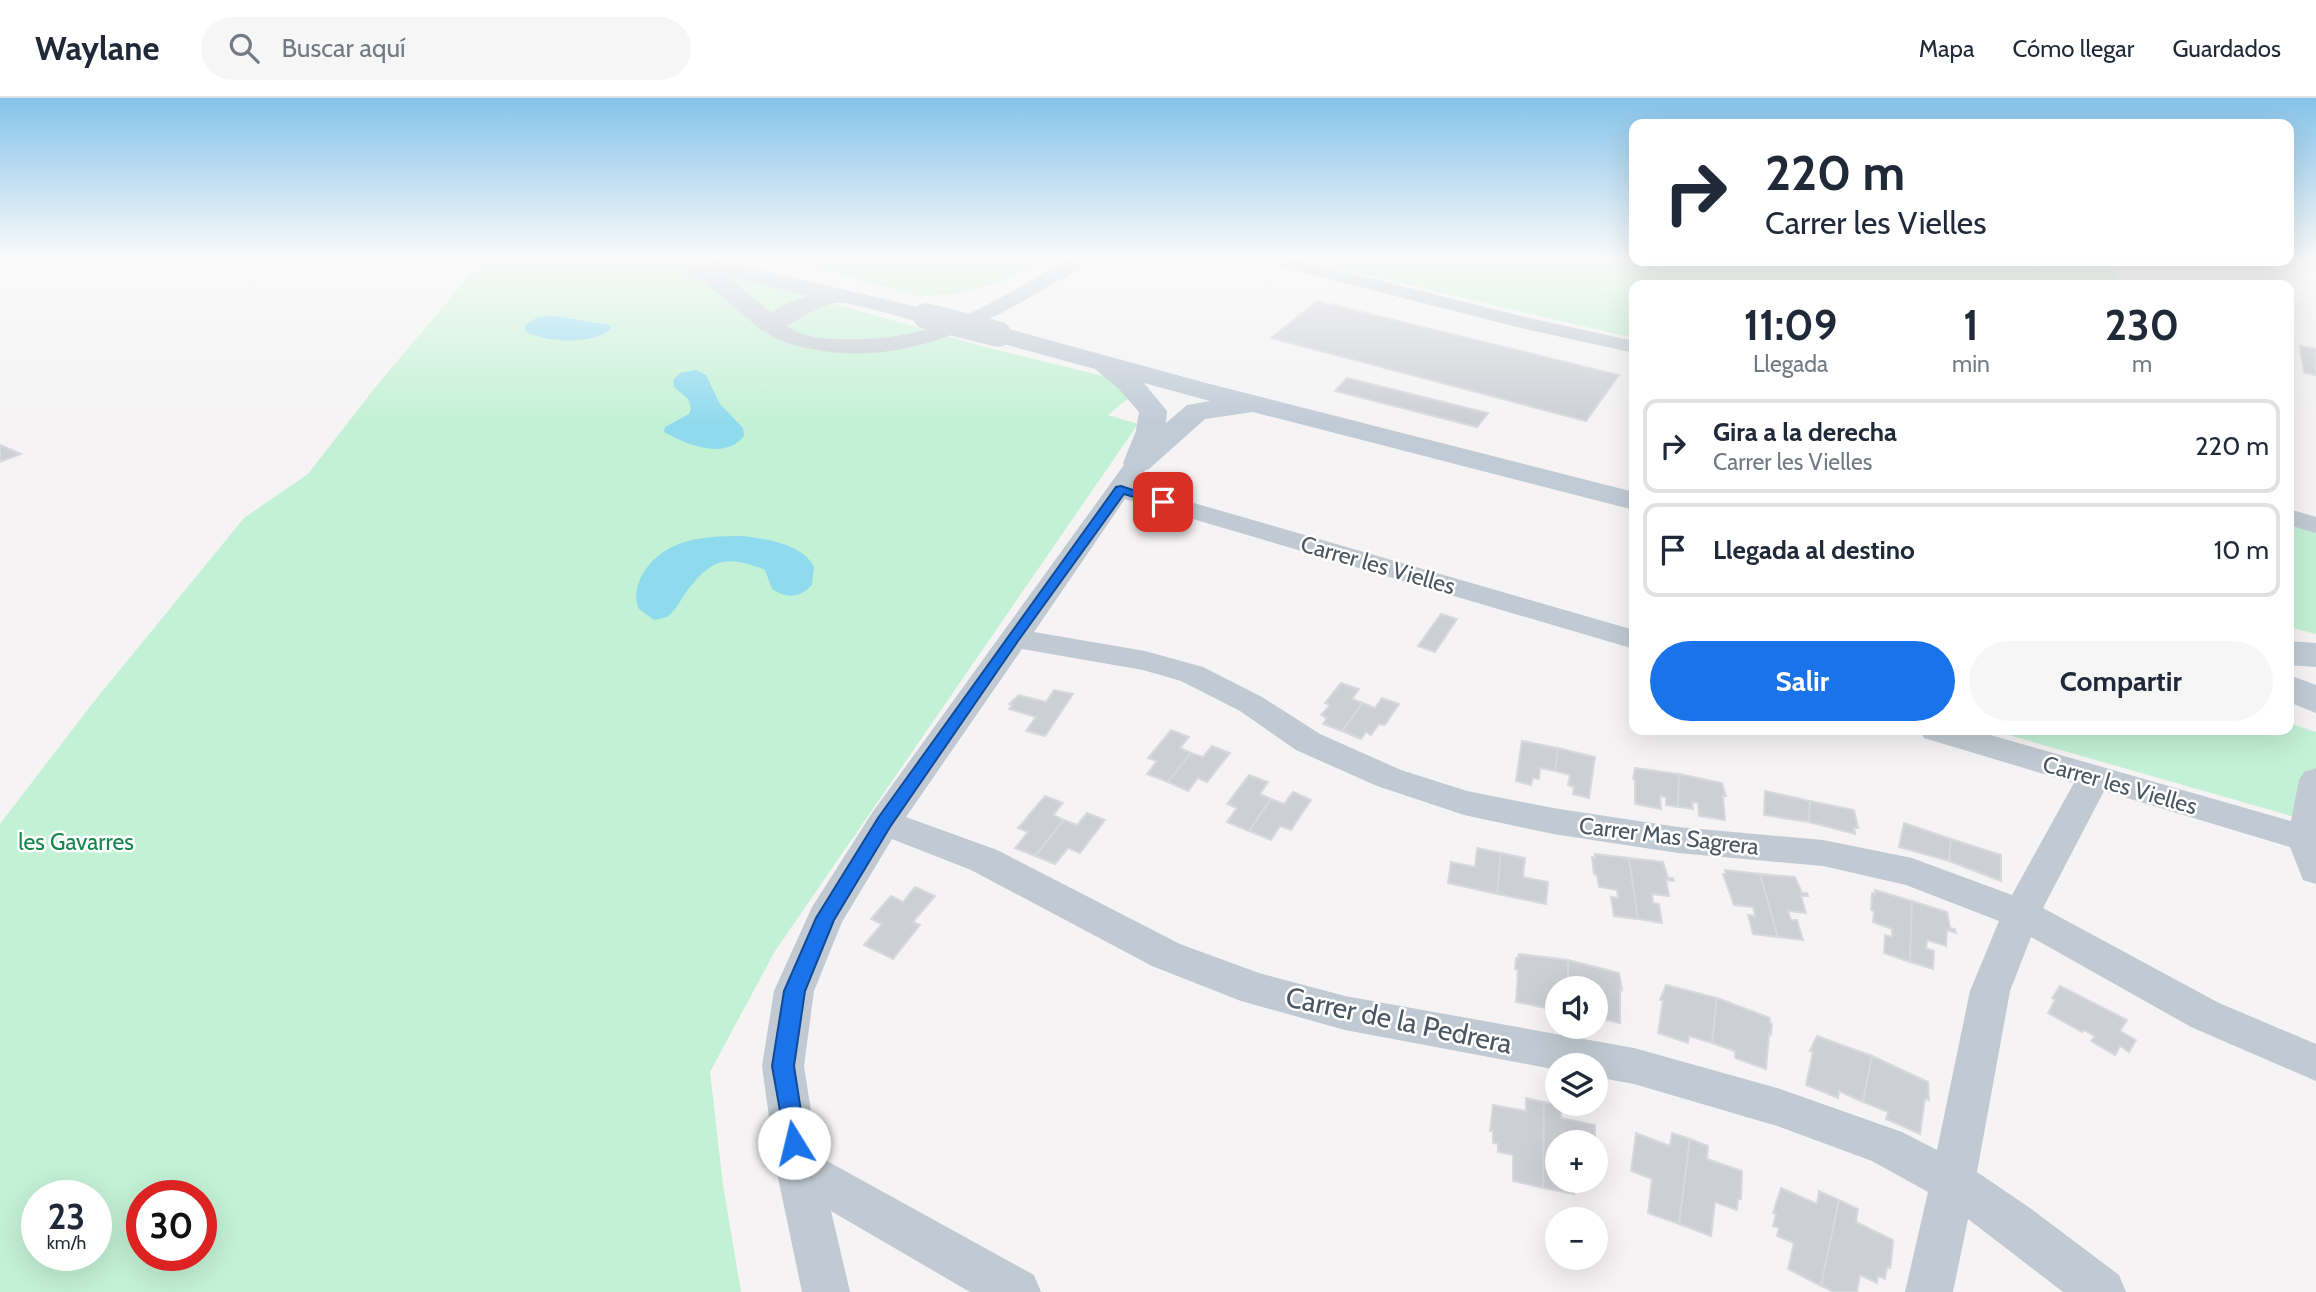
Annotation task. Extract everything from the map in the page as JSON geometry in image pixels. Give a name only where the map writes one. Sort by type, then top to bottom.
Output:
[{"type":"street","points":[[754,312],[781,334],[826,346],[882,346],[922,340],[960,327],[987,312]]},
{"type":"street","points":[[770,325],[789,312]]},
{"type":"street","points":[[908,312],[1097,362],[1196,400],[1231,406],[1269,408],[1629,501]]},
{"type":"street","points":[[1480,312],[1629,346]]},
{"type":"street","points":[[1097,362],[1129,383],[1153,411],[1151,431],[1129,476]]},
{"type":"street","points":[[1153,411],[1180,393],[1196,400]]},
{"type":"street","points":[[826,1292],[798,1168],[783,1066],[794,991],[825,918],[884,822],[1129,476],[1196,400]]},
{"type":"street","name":"Carrer les Vielles","points":[[1129,476],[1629,638]]},
{"type":"street","points":[[2294,518],[2316,525]]},
{"type":"street","name":"Carrer Mas Sagrera","points":[[1013,638],[1146,662],[1192,674],[1251,704],[1308,742],[1389,778],[1464,803],[1553,821],[1678,840],[1824,853],[1912,872],[2021,914],[2205,1015],[2316,1063]]},
{"type":"street","points":[[2294,653],[2316,655]]},
{"type":"street","points":[[2294,689],[2316,700]]},
{"type":"street","name":"Carrer les Vielles","points":[[1952,735],[2094,777],[2311,854]]},
{"type":"street","points":[[1929,1292],[1990,991],[2021,914],[2094,777]]},
{"type":"street","points":[[2311,854],[2316,780]]},
{"type":"street","name":"Carrer de la Pedrera","points":[[884,822],[984,860],[1166,955],[1255,989],[1345,1013],[1634,1066],[1777,1107],[1886,1146],[1953,1182],[2014,1224],[2102,1292]]},
{"type":"street","points":[[798,1168],[1017,1292]]},
{"type":"green space","name":"les Gavarres","points":[[439,312],[863,312],[985,347],[1108,377],[1130,397],[1108,415],[1138,424],[775,951],[710,1072],[723,1185],[741,1292],[0,1292],[0,824],[92,704],[244,518],[308,474]]},
{"type":"green space","points":[[1522,312],[1629,312],[1629,337]]},
{"type":"green space","points":[[2294,526],[2316,532],[2316,634],[2294,628]]},
{"type":"green space","points":[[2294,725],[2316,732],[2316,823],[2008,735],[2294,735]]},
{"type":"water","points":[[554,316],[610,325],[611,329],[593,338],[569,341],[544,338],[525,331],[525,325],[538,317]]},
{"type":"water","points":[[696,370],[706,375],[720,404],[743,428],[744,436],[726,448],[705,448],[664,432],[665,427],[689,414],[691,409],[688,399],[674,387],[673,380],[680,373]]},
{"type":"water","points":[[743,536],[783,544],[802,553],[814,567],[812,585],[798,595],[783,594],[772,589],[765,570],[728,561],[711,567],[702,574],[667,617],[654,620],[639,609],[636,597],[639,581],[660,554],[685,542]]},
{"type":"building","points":[[1304,312],[1361,312],[1619,375],[1586,421],[1271,338]]},
{"type":"building","points":[[2300,346],[2316,349],[2316,375],[2304,373]]},
{"type":"building","points":[[1347,378],[1488,413],[1477,427],[1335,391]]},
{"type":"building","points":[[0,445],[21,454],[0,462]]},
{"type":"building","points":[[1441,614],[1457,619],[1435,652],[1418,646]]},
{"type":"building","points":[[1341,683],[1359,689],[1352,699],[1363,703],[1342,731],[1323,724],[1327,718],[1321,715],[1330,705],[1325,703]]},
{"type":"building","points":[[1054,690],[1073,694],[1045,736],[1026,731],[1036,717],[1009,709],[1012,705],[1009,704],[1019,695],[1046,702]]},
{"type":"building","points":[[1382,698],[1399,704],[1385,725],[1379,724],[1371,735],[1366,732],[1361,739],[1342,731],[1363,703],[1375,708]]},
{"type":"building","points":[[1171,730],[1189,737],[1180,748],[1191,753],[1168,782],[1147,774],[1157,761],[1148,758]]},
{"type":"building","points":[[1522,741],[1558,748],[1555,771],[1540,768],[1539,779],[1533,778],[1531,785],[1516,781]]},
{"type":"building","points":[[1212,746],[1230,753],[1207,782],[1198,778],[1188,791],[1168,782],[1191,753],[1203,757]]},
{"type":"building","points":[[1558,748],[1595,757],[1589,798],[1573,794],[1574,787],[1568,785],[1570,775],[1555,771]]},
{"type":"building","points":[[1635,768],[1679,774],[1678,807],[1666,805],[1666,797],[1660,796],[1661,809],[1635,804]]},
{"type":"building","points":[[1679,774],[1722,783],[1726,796],[1723,796],[1725,820],[1699,816],[1698,803],[1692,802],[1693,809],[1678,807]]},
{"type":"building","points":[[1249,775],[1268,782],[1260,794],[1271,799],[1249,831],[1227,822],[1237,808],[1227,804]]},
{"type":"building","points":[[1765,791],[1810,801],[1809,822],[1764,815]]},
{"type":"building","points":[[1293,792],[1311,800],[1291,830],[1280,826],[1271,840],[1249,831],[1271,799],[1284,804]]},
{"type":"building","points":[[1045,796],[1063,803],[1053,815],[1064,820],[1035,856],[1015,848],[1028,832],[1018,828]]},
{"type":"building","points":[[1810,801],[1854,810],[1858,828],[1854,828],[1855,834],[1809,822]]},
{"type":"building","points":[[1087,813],[1105,820],[1080,853],[1068,848],[1055,864],[1035,856],[1064,820],[1077,825]]},
{"type":"building","points":[[1904,823],[1951,839],[1949,861],[1899,847]]},
{"type":"building","points":[[1951,839],[2001,855],[2001,881],[1949,861]]},
{"type":"building","points":[[1477,848],[1501,853],[1497,894],[1448,883],[1451,862],[1475,867]]},
{"type":"building","points":[[1501,853],[1525,858],[1523,877],[1548,882],[1546,904],[1497,894]]},
{"type":"building","points":[[1595,854],[1629,858],[1638,919],[1614,916],[1611,897],[1618,898],[1617,890],[1599,887],[1597,875],[1594,874],[1592,857],[1595,858]]},
{"type":"building","points":[[1629,858],[1663,862],[1668,878],[1673,878],[1674,881],[1666,880],[1669,896],[1652,894],[1653,903],[1659,904],[1662,923],[1638,919]]},
{"type":"building","points":[[1725,870],[1760,874],[1778,937],[1753,934],[1748,915],[1755,916],[1753,907],[1734,905],[1723,874],[1726,874]]},
{"type":"building","points":[[1760,874],[1795,877],[1802,893],[1807,893],[1808,896],[1801,896],[1806,913],[1788,911],[1791,920],[1797,920],[1803,940],[1778,937]]},
{"type":"building","points":[[915,887],[935,896],[913,922],[920,925],[893,959],[864,945],[882,924],[871,919],[891,896],[903,902]]},
{"type":"building","points":[[1875,890],[1912,901],[1910,962],[1884,953],[1885,935],[1892,937],[1892,929],[1873,922],[1872,893],[1875,894]]},
{"type":"building","points":[[1912,901],[1947,912],[1950,928],[1955,929],[1956,933],[1947,930],[1946,946],[1927,940],[1926,948],[1934,951],[1933,969],[1910,962]]},
{"type":"building","points":[[1519,954],[1568,960],[1568,976],[1545,976],[1545,1008],[1516,1002],[1518,970],[1515,969]]},
{"type":"building","points":[[1568,960],[1619,973],[1622,990],[1620,989],[1620,1023],[1608,1020],[1608,976],[1568,976]]},
{"type":"building","points":[[1666,985],[1717,998],[1712,1043],[1689,1036],[1688,1043],[1658,1033],[1663,1001],[1660,1000]]},
{"type":"building","points":[[2060,986],[2127,1020],[2120,1031],[2136,1040],[2129,1052],[2120,1046],[2115,1055],[2091,1041],[2095,1036],[2084,1030],[2082,1032],[2048,1013],[2055,1000],[2052,998]]},
{"type":"building","points":[[1717,998],[1770,1018],[1772,1024],[1766,1069],[1735,1058],[1735,1051],[1712,1043]]},
{"type":"building","points":[[1817,1036],[1872,1056],[1863,1102],[1839,1091],[1838,1098],[1806,1085],[1813,1052],[1810,1051]]},
{"type":"building","points":[[1872,1056],[1928,1082],[1929,1100],[1925,1099],[1920,1134],[1886,1119],[1888,1112],[1863,1102]]},
{"type":"building","points":[[1526,1098],[1544,1102],[1543,1188],[1513,1181],[1513,1155],[1498,1152],[1498,1144],[1493,1143],[1493,1131],[1490,1131],[1493,1105],[1526,1111]]},
{"type":"building","points":[[1544,1102],[1545,1116],[1561,1116],[1595,1125],[1595,1130],[1545,1130],[1543,1188]]},
{"type":"building","points":[[1636,1133],[1670,1146],[1672,1133],[1690,1139],[1679,1224],[1648,1213],[1652,1179],[1631,1171]]},
{"type":"building","points":[[1690,1139],[1708,1146],[1707,1159],[1742,1171],[1741,1199],[1738,1199],[1737,1210],[1715,1202],[1711,1236],[1679,1224]]},
{"type":"building","points":[[1781,1188],[1817,1204],[1819,1191],[1839,1200],[1821,1286],[1788,1269],[1794,1243],[1777,1236],[1779,1228],[1773,1226],[1776,1214],[1773,1213]]},
{"type":"building","points":[[1839,1200],[1858,1209],[1856,1222],[1893,1240],[1891,1264],[1890,1268],[1887,1267],[1885,1279],[1878,1276],[1877,1283],[1860,1275],[1857,1292],[1834,1292],[1821,1286]]},
{"type":"route","points":[[794,1143],[783,1066],[794,991],[825,918],[884,822],[1121,489],[1163,502]]}]
